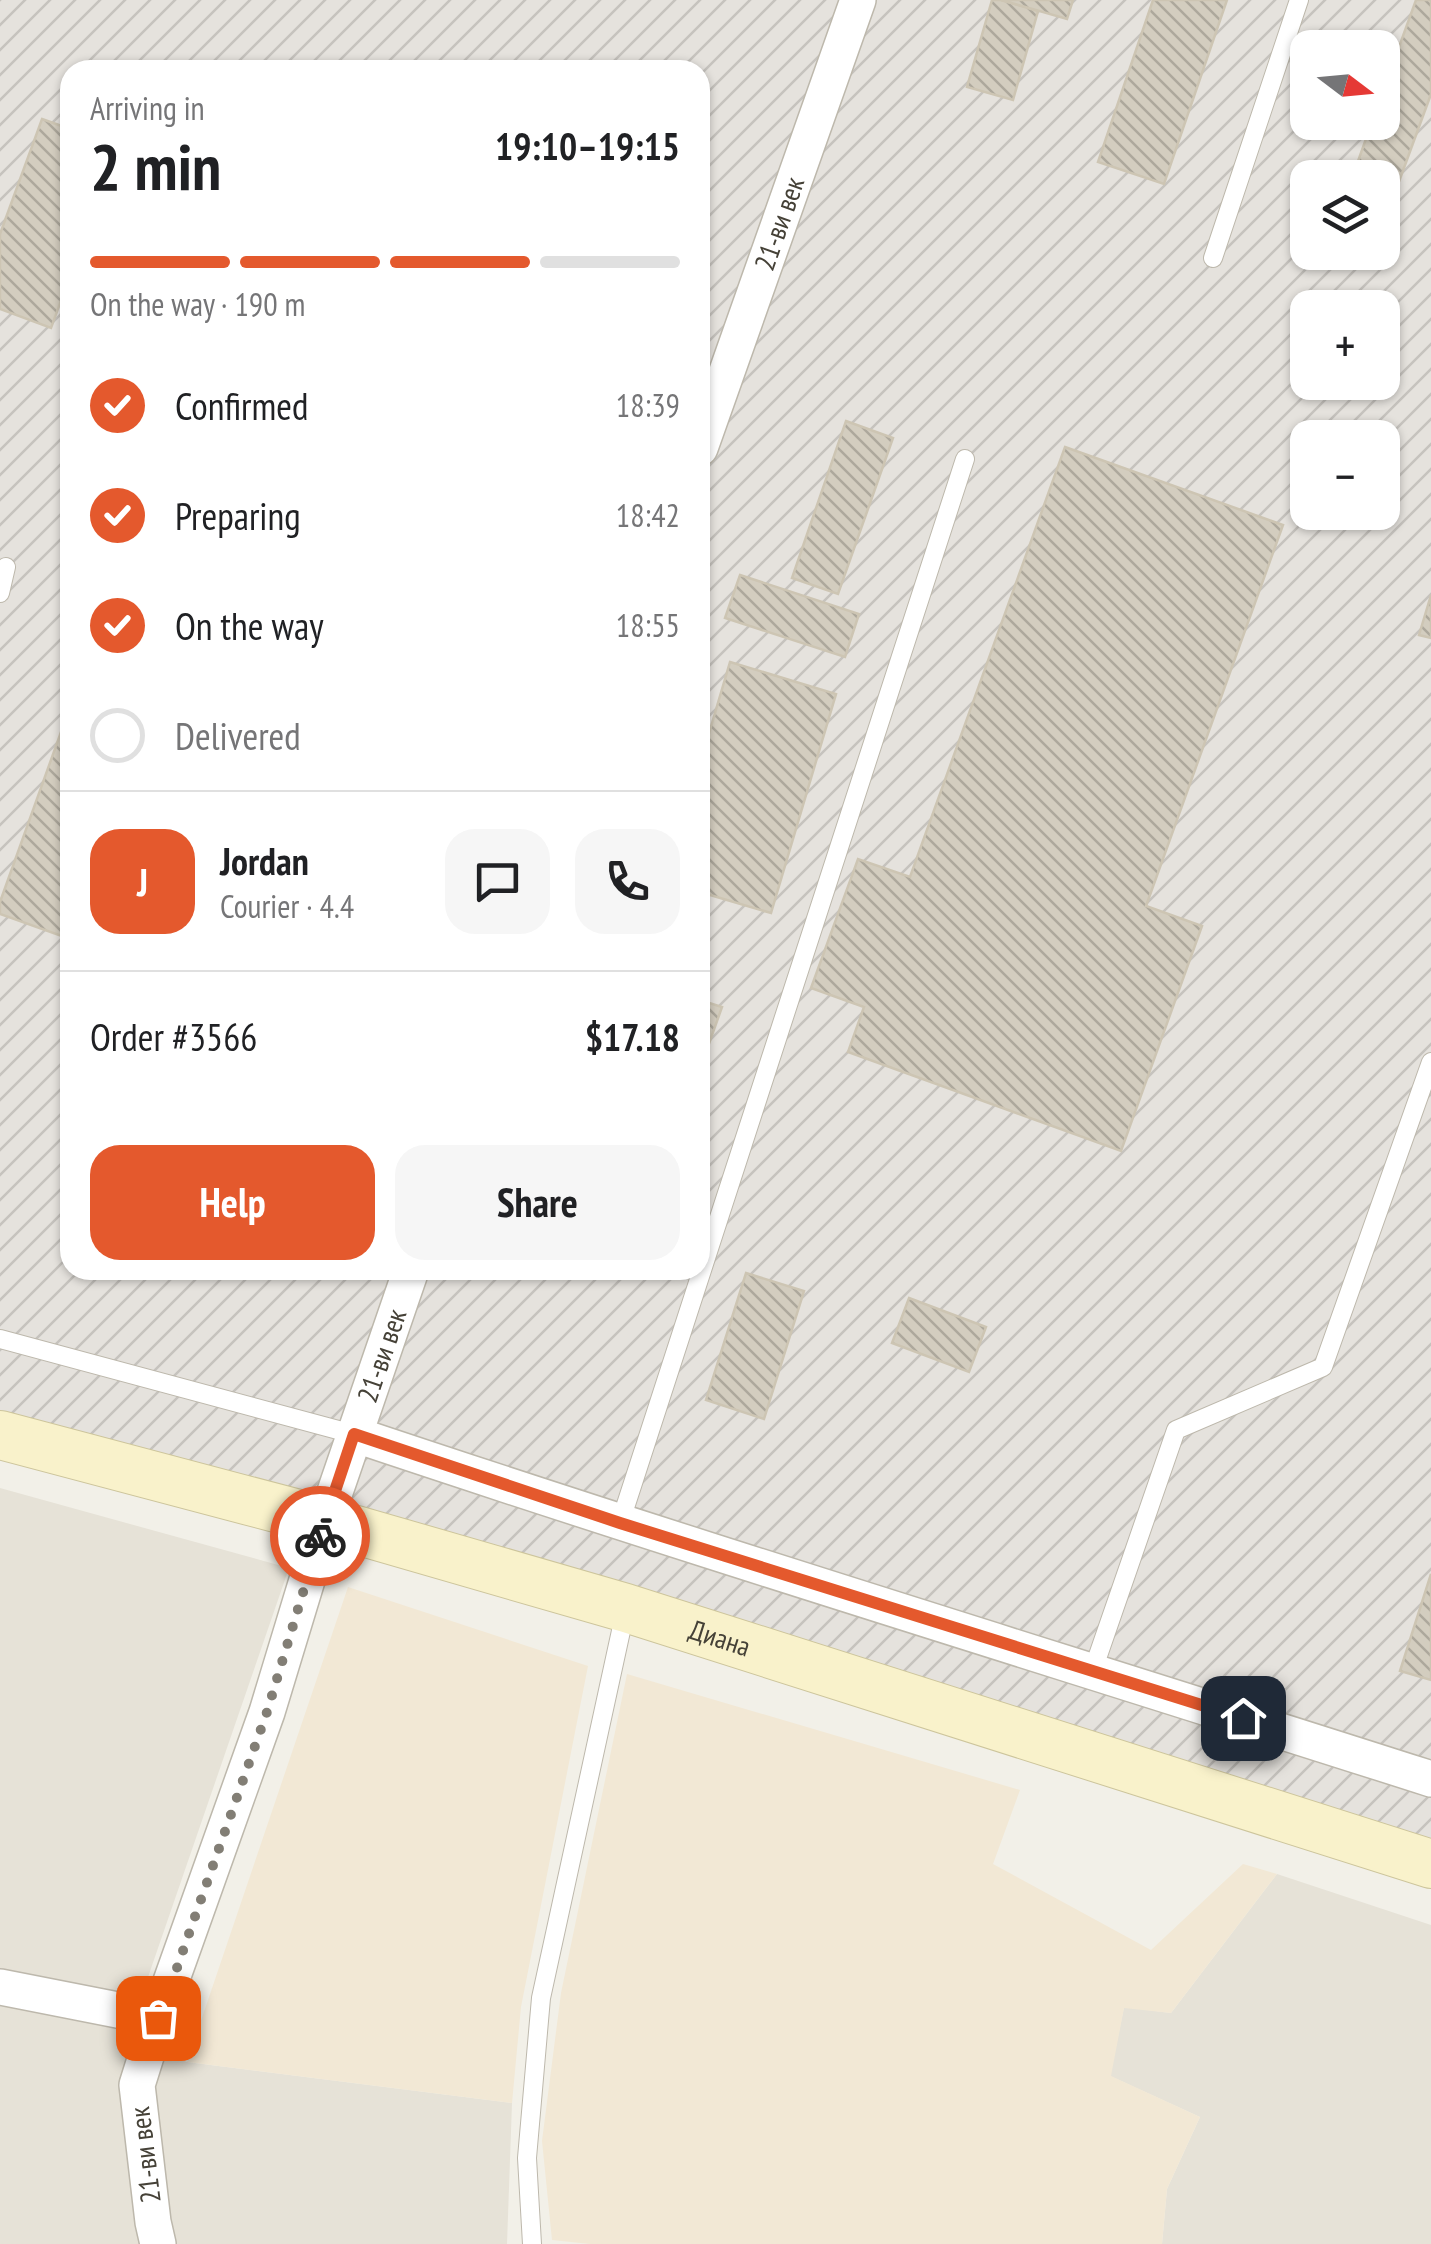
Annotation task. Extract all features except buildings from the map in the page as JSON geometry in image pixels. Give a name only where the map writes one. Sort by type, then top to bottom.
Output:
[{"type":"main road","name":"Диана","points":[[0,1435],[324,1521],[626,1608],[1431,1864]]},
{"type":"street","name":"21-ви век","points":[[710,420],[858,0]]},
{"type":"street","name":"21-ви век","points":[[158,2244],[136,2085],[267,1712],[324,1521],[408,1280]]},
{"type":"street","points":[[354,1434],[620,1523],[1431,1779]]},
{"type":"street","points":[[0,1987],[158,2018]]},
{"type":"lane","points":[[1214,258],[1299,0]]},
{"type":"lane","points":[[710,1245],[964,459]]},
{"type":"lane","points":[[0,593],[6,567]]},
{"type":"lane","points":[[1093,1670],[1176,1430],[1323,1366],[1431,1062]]},
{"type":"lane","points":[[620,1523],[699,1280]]},
{"type":"lane","points":[[0,1339],[354,1434]]},
{"type":"lane","points":[[532,2244],[527,2158],[541,1998],[626,1608]]},
{"type":"shaded area","points":[[0,0],[1431,0],[1431,1864],[0,1435]]},
{"type":"shaded area","points":[[0,1488],[289,1568],[126,2041],[187,2062],[512,2103],[507,2244],[0,2244]]},
{"type":"shaded area","points":[[348,1587],[588,1666],[521,2007],[512,2103],[187,2062]]},
{"type":"shaded area","points":[[627,1674],[1020,1790],[993,1864],[1151,1950],[1243,1864],[1277,1874],[1171,2013],[1124,2008],[1111,2076],[1200,2117],[1167,2189],[1162,2244],[590,2244],[552,2240],[542,2141],[561,1993]]},
{"type":"shaded area","points":[[1277,1874],[1431,1925],[1431,2244],[1162,2244],[1167,2189],[1200,2117],[1110,2076],[1124,2007],[1171,2013]]},
{"type":"way so far","points":[[158,2018],[267,1712],[320,1536]]},
{"type":"route","points":[[320,1536],[354,1434],[620,1523],[1243,1718]]}]
